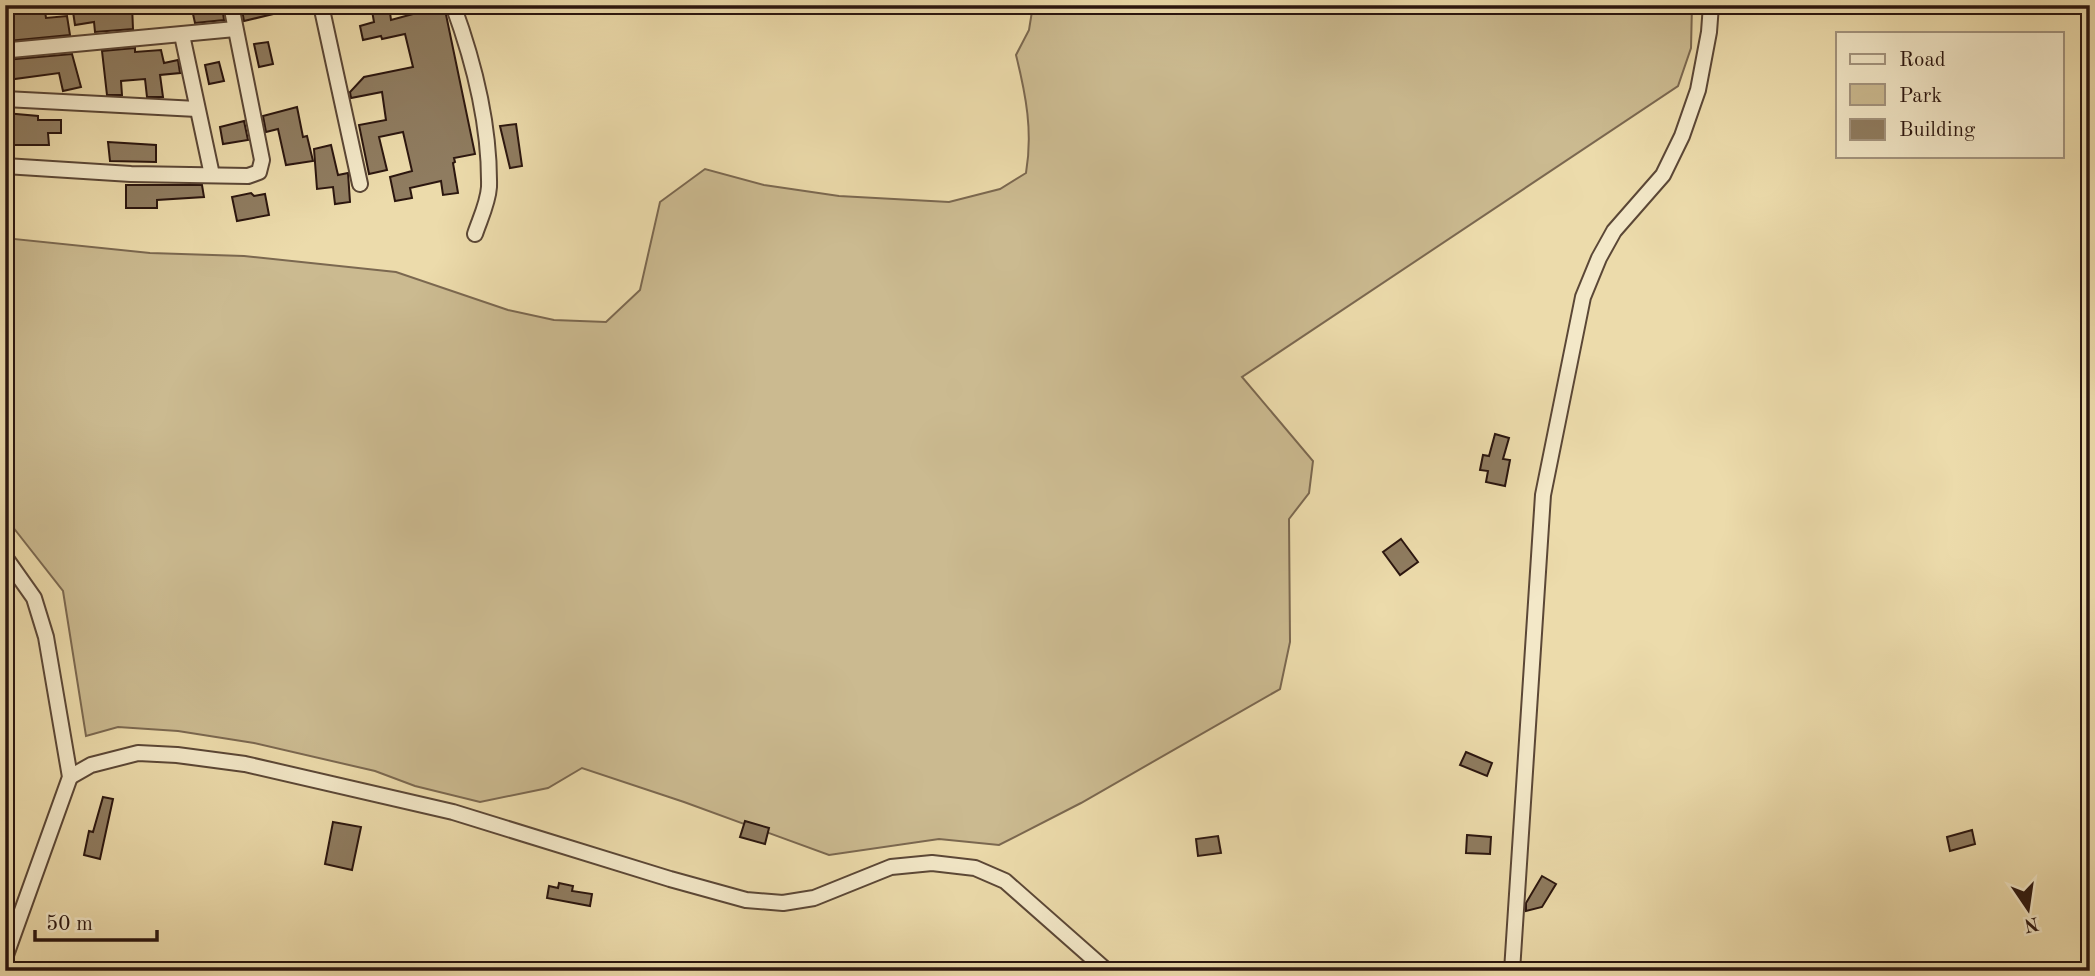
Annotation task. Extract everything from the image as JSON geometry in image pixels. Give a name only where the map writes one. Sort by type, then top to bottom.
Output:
[{"type":"street","points":[[5,166],[131,174],[254,175],[260,172],[261,165],[231,5]]},
{"type":"street","points":[[321,5],[360,184]]},
{"type":"street","points":[[453,5],[478,90],[485,134],[489,189],[475,234]]},
{"type":"street","points":[[1512,971],[1543,495],[1583,297],[1614,231],[1663,175],[1682,136],[1698,90],[1709,32],[1711,5]]},
{"type":"street","points":[[10,50],[235,29]]},
{"type":"street","points":[[182,35],[212,175]]},
{"type":"street","points":[[5,99],[197,109]]},
{"type":"street","points":[[5,557],[34,598],[46,637],[70,778],[5,958]]},
{"type":"street","points":[[70,778],[91,765],[138,753],[245,764],[453,812],[746,900],[783,903],[814,898],[891,867],[932,863],[975,868],[1005,881],[1107,971]]},
{"type":"green space","points":[[1033,5],[1692,5],[1691,48],[1678,86],[1242,377],[1313,461],[1309,493],[1289,519],[1290,642],[1280,689],[1081,803],[999,845],[939,839],[829,855],[582,768],[548,788],[480,802],[415,786],[375,771],[254,743],[178,731],[118,727],[86,736],[63,591],[5,517],[5,238],[150,253],[244,256],[396,272],[508,310],[554,320],[606,322],[640,290],[660,202],[705,169],[764,185],[839,196],[949,202],[1000,189],[1026,173],[1029,143],[1027,114],[1016,55],[1029,30]]},
{"type":"building","points":[[10,5],[44,5],[46,18],[67,16],[70,35],[8,41],[7,23],[13,22]]},
{"type":"building","points":[[72,5],[132,5],[133,29],[95,32],[94,22],[75,25]]},
{"type":"building","points":[[191,5],[222,5],[224,20],[195,23]]},
{"type":"building","points":[[241,5],[289,5],[290,10],[244,21]]},
{"type":"building","points":[[371,5],[389,5],[391,20],[424,11],[422,5],[444,5],[475,154],[454,158],[458,193],[443,195],[441,181],[410,188],[412,198],[395,201],[390,177],[412,171],[403,132],[379,137],[387,170],[369,174],[359,125],[386,120],[382,92],[351,98],[350,92],[364,77],[413,67],[405,34],[363,40],[360,26],[374,22]]},
{"type":"building","points":[[268,42],[273,64],[259,67],[254,44]]},
{"type":"building","points":[[135,48],[135,52],[161,50],[164,63],[178,60],[180,73],[160,75],[163,97],[147,97],[145,79],[121,81],[122,95],[107,95],[102,51]]},
{"type":"building","points":[[72,54],[81,87],[63,91],[59,73],[7,80],[5,60]]},
{"type":"building","points":[[219,62],[224,81],[209,84],[205,65]]},
{"type":"building","points":[[297,107],[303,137],[307,136],[313,161],[286,165],[278,129],[266,132],[263,116]]},
{"type":"building","points":[[5,113],[38,116],[38,120],[61,120],[61,133],[48,133],[49,145],[5,145]]},
{"type":"building","points":[[244,121],[248,140],[223,144],[220,127]]},
{"type":"building","points":[[516,124],[522,166],[510,168],[500,126]]},
{"type":"building","points":[[108,142],[156,145],[156,162],[110,161]]},
{"type":"building","points":[[331,145],[338,175],[348,173],[350,202],[335,204],[333,187],[317,189],[314,149]]},
{"type":"building","points":[[126,185],[202,185],[204,197],[157,200],[157,208],[126,208]]},
{"type":"building","points":[[251,193],[254,196],[265,194],[269,215],[237,221],[232,197]]},
{"type":"building","points":[[1495,434],[1509,438],[1503,459],[1510,460],[1505,486],[1486,482],[1488,471],[1480,470],[1483,455],[1489,456]]},
{"type":"building","points":[[1401,539],[1418,562],[1400,575],[1383,552]]},
{"type":"building","points":[[1466,752],[1492,763],[1487,776],[1460,765]]},
{"type":"building","points":[[103,797],[113,799],[100,859],[84,855],[89,831],[93,832]]},
{"type":"building","points":[[745,821],[769,828],[765,844],[740,837]]},
{"type":"building","points":[[333,822],[361,827],[352,870],[325,864]]},
{"type":"building","points":[[1972,830],[1975,844],[1950,851],[1947,837]]},
{"type":"building","points":[[1467,835],[1491,837],[1490,854],[1466,853]]},
{"type":"building","points":[[1218,836],[1221,853],[1198,856],[1196,839]]},
{"type":"building","points":[[1542,876],[1556,884],[1542,907],[1526,911],[1526,903]]},
{"type":"building","points":[[559,883],[573,886],[572,891],[592,894],[590,906],[547,898],[549,886],[558,888]]}]
